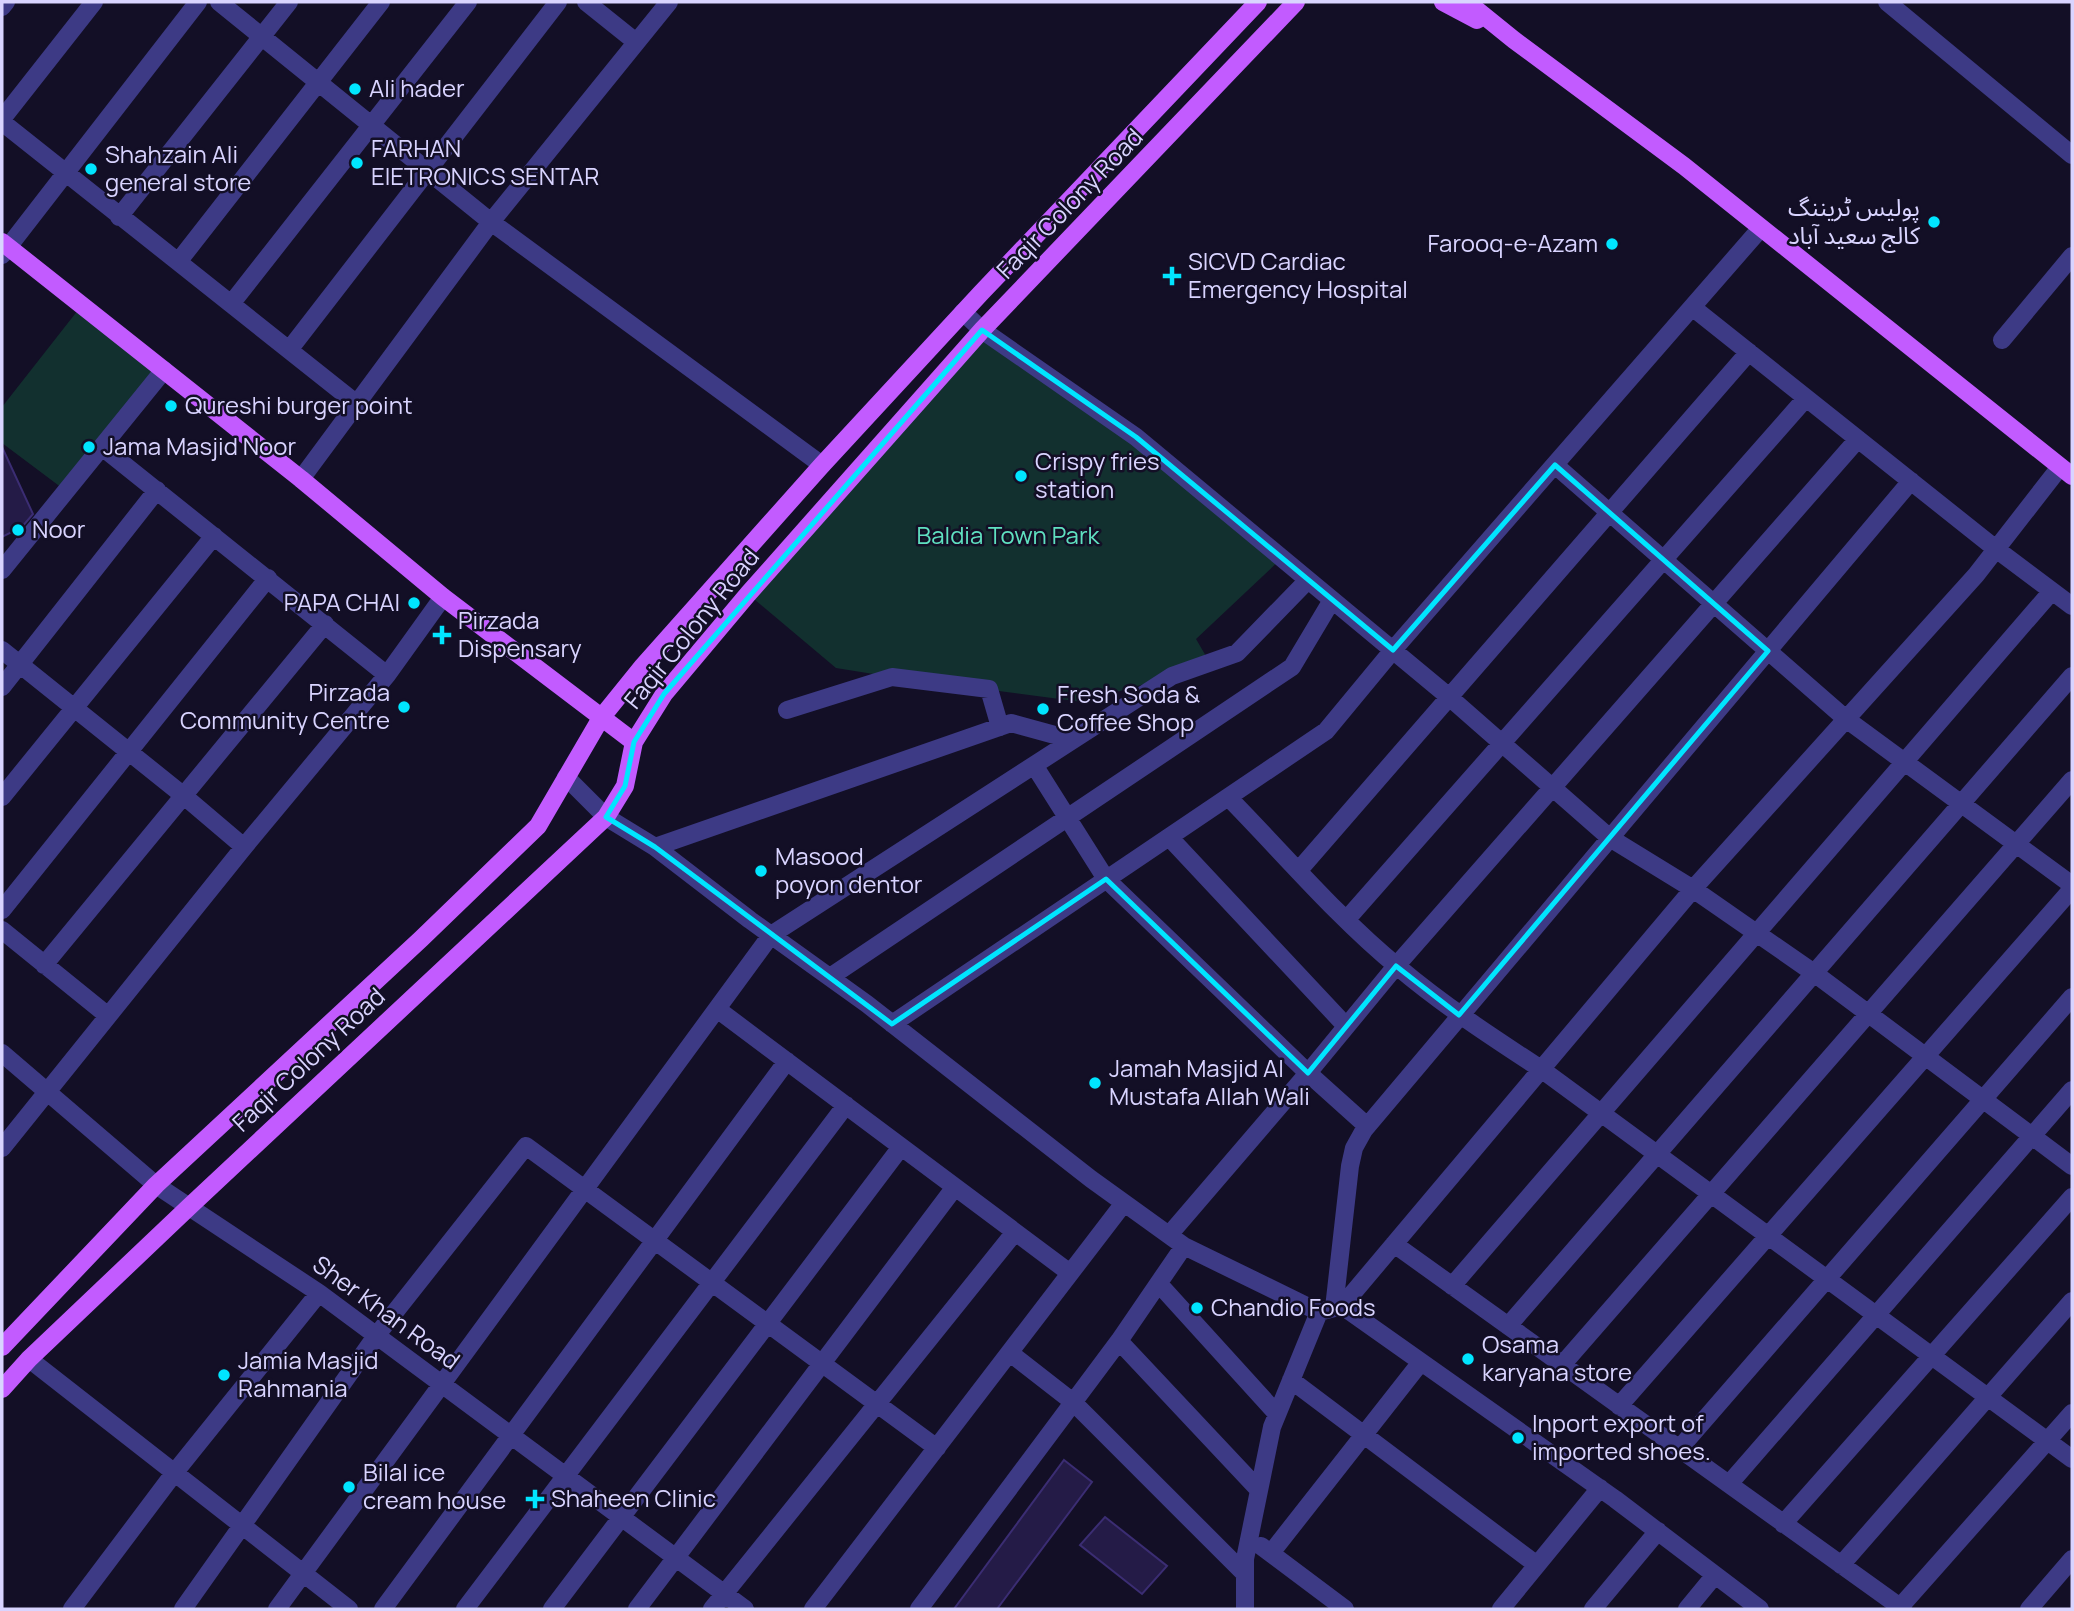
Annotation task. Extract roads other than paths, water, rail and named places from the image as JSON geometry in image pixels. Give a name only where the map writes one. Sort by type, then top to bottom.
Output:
[{"type":"main road","name":"Faqir Colony Road","points":[[2,1347],[156,1185],[421,939],[538,826],[601,718],[643,666],[963,312],[1258,2]]},
{"type":"main road","name":"Faqir Colony Road","points":[[2,1389],[29,1359],[190,1206],[606,817],[625,786],[634,742],[664,694],[748,594],[982,330],[1296,2]]},
{"type":"main road","points":[[1443,2],[1514,40]]},
{"type":"main road","points":[[1467,2],[1684,166],[2066,471]]},
{"type":"main road","points":[[4,248],[164,370],[443,597],[634,742]]},
{"type":"street","points":[[2,7],[6,2]]},
{"type":"street","points":[[94,2],[2,120],[65,174],[357,404]]},
{"type":"street","points":[[4,248],[198,2]]},
{"type":"street","points":[[219,2],[491,222],[822,465]]},
{"type":"street","points":[[120,217],[289,2]]},
{"type":"street","points":[[178,262],[381,2]]},
{"type":"street","points":[[231,304],[468,2]]},
{"type":"street","points":[[289,350],[558,2]]},
{"type":"street","points":[[586,2],[636,42]]},
{"type":"street","points":[[301,479],[491,222],[669,2]]},
{"type":"street","points":[[1887,2],[2072,155]]},
{"type":"street","points":[[892,1024],[1326,731],[1393,650],[1761,228]]},
{"type":"street","points":[[2002,340],[2072,256]]},
{"type":"street","points":[[1692,307],[1996,549],[2072,606]]},
{"type":"street","points":[[963,312],[982,330],[1136,437],[1448,696],[1610,838],[1693,889],[1814,973],[2072,1166]]},
{"type":"street","points":[[1299,870],[1749,352]]},
{"type":"street","points":[[2,570],[164,370]]},
{"type":"street","points":[[1347,919],[1806,398]]},
{"type":"street","points":[[1169,1235],[1396,966],[1858,439]]},
{"type":"street","points":[[102,447],[387,674]]},
{"type":"street","points":[[1555,465],[1846,719],[2072,887],[1619,1406]]},
{"type":"street","points":[[1245,1609],[1249,1537],[1272,1427],[1291,1380],[1331,1309],[1394,1244],[1693,889],[2066,471]]},
{"type":"street","points":[[1331,1309],[1350,1166],[1354,1148],[1367,1126],[1912,481]]},
{"type":"street","points":[[2,687],[157,491]]},
{"type":"street","points":[[2,797],[214,536]]},
{"type":"street","points":[[2,910],[268,578]]},
{"type":"street","points":[[277,1609],[771,935],[1172,676],[1237,653],[1308,580]]},
{"type":"street","points":[[1452,1286],[2052,591]]},
{"type":"street","points":[[2,1148],[387,674],[443,597]]},
{"type":"street","points":[[830,977],[1292,667],[1332,600]]},
{"type":"street","points":[[44,965],[325,624]]},
{"type":"street","points":[[2,650],[244,847]]},
{"type":"street","points":[[787,710],[892,677],[989,689],[1000,727]]},
{"type":"street","points":[[1508,1326],[2072,677]]},
{"type":"street","points":[[655,847],[1011,723],[1073,740]]},
{"type":"street","points":[[1034,765],[1107,879],[1308,1073],[1367,1126]]},
{"type":"street","points":[[566,777],[606,817],[655,847],[1184,1246],[1331,1309],[1421,1362],[1600,1488],[1760,1609]]},
{"type":"street","points":[[1562,1365],[2072,780]]},
{"type":"street","points":[[1228,797],[1396,966],[1459,1015],[1541,1069],[2072,1459]]},
{"type":"street","points":[[1169,837],[1346,1026]]},
{"type":"street","points":[[2,930],[107,1016]]},
{"type":"street","points":[[1679,1449],[2072,997]]},
{"type":"street","points":[[717,1009],[1070,1273]]},
{"type":"street","name":"Sher Khan Road","points":[[2,1053],[156,1185],[319,1293],[745,1609]]},
{"type":"street","points":[[383,1609],[787,1061]]},
{"type":"street","points":[[1729,1484],[2072,1090]]},
{"type":"street","points":[[465,1609],[846,1105]]},
{"type":"street","points":[[183,1609],[376,1336],[526,1146],[937,1448]]},
{"type":"street","points":[[552,1609],[901,1147]]},
{"type":"street","points":[[637,1609],[955,1187]]},
{"type":"street","points":[[1783,1524],[2072,1197]]},
{"type":"street","points":[[813,1609],[1124,1203]]},
{"type":"street","points":[[712,1609],[1015,1232]]},
{"type":"street","points":[[1394,1244],[1901,1608],[2072,1413]]},
{"type":"street","points":[[919,1609],[1118,1341],[1184,1246]]},
{"type":"street","points":[[1158,1284],[1277,1414]]},
{"type":"street","points":[[72,1609],[175,1472],[319,1293]]},
{"type":"street","points":[[1841,1565],[2072,1301]]},
{"type":"street","points":[[1118,1341],[1259,1490]]},
{"type":"street","points":[[1010,1353],[1073,1402],[1245,1574]]},
{"type":"street","points":[[29,1359],[349,1609]]},
{"type":"street","points":[[1271,1553],[1421,1362]]},
{"type":"street","points":[[1291,1380],[1537,1564]]},
{"type":"street","points":[[1501,1609],[1600,1488]]},
{"type":"street","points":[[1592,1609],[1658,1531]]},
{"type":"street","points":[[1249,1537],[1345,1609]]},
{"type":"street","points":[[2029,1609],[2072,1559]]},
{"type":"street","points":[[1687,1609],[1715,1575]]},
{"type":"place","name":"Ali hader","points":[[355,89]]},
{"type":"place","name":"FARHAN EIETRONICS SENTAR","points":[[357,163]]},
{"type":"place","name":"Shahzain Ali general store","points":[[91,169]]},
{"type":"place","name":"پولیس ٹریننگ کالج سعید آباد","points":[[1934,222]]},
{"type":"place","name":"Farooq-e-Azam","points":[[1612,244]]},
{"type":"place","name":"SICVD Cardiac Emergency Hospital","points":[[1172,276]]},
{"type":"place","name":"Qureshi burger point","points":[[171,406]]},
{"type":"place","name":"Jama Masjid Noor","points":[[89,447]]},
{"type":"place","name":"Crispy fries station","points":[[1021,476]]},
{"type":"place","name":"Noor","points":[[18,530]]},
{"type":"place","name":"PAPA CHAI","points":[[414,603]]},
{"type":"place","name":"Pirzada Dispensary","points":[[442,635]]},
{"type":"place","name":"Pirzada Community Centre","points":[[404,707]]},
{"type":"place","name":"Fresh Soda & Coffee Shop","points":[[1043,709]]},
{"type":"place","name":"Masood poyon dentor","points":[[761,871]]},
{"type":"place","name":"Jamah Masjid Al Mustafa Allah Wali","points":[[1095,1083]]},
{"type":"place","name":"Chandio Foods","points":[[1197,1308]]},
{"type":"place","name":"Osama karyana store","points":[[1468,1359]]},
{"type":"place","name":"Jamia Masjid Rahmania","points":[[224,1375]]},
{"type":"place","name":"Inport export of imported shoes.","points":[[1518,1438]]},
{"type":"place","name":"Bilal ice cream house","points":[[349,1487]]},
{"type":"place","name":"Shaheen Clinic","points":[[535,1499]]},
{"type":"park label","name":"Baldia Town Park","points":[[1008,536]]}]
